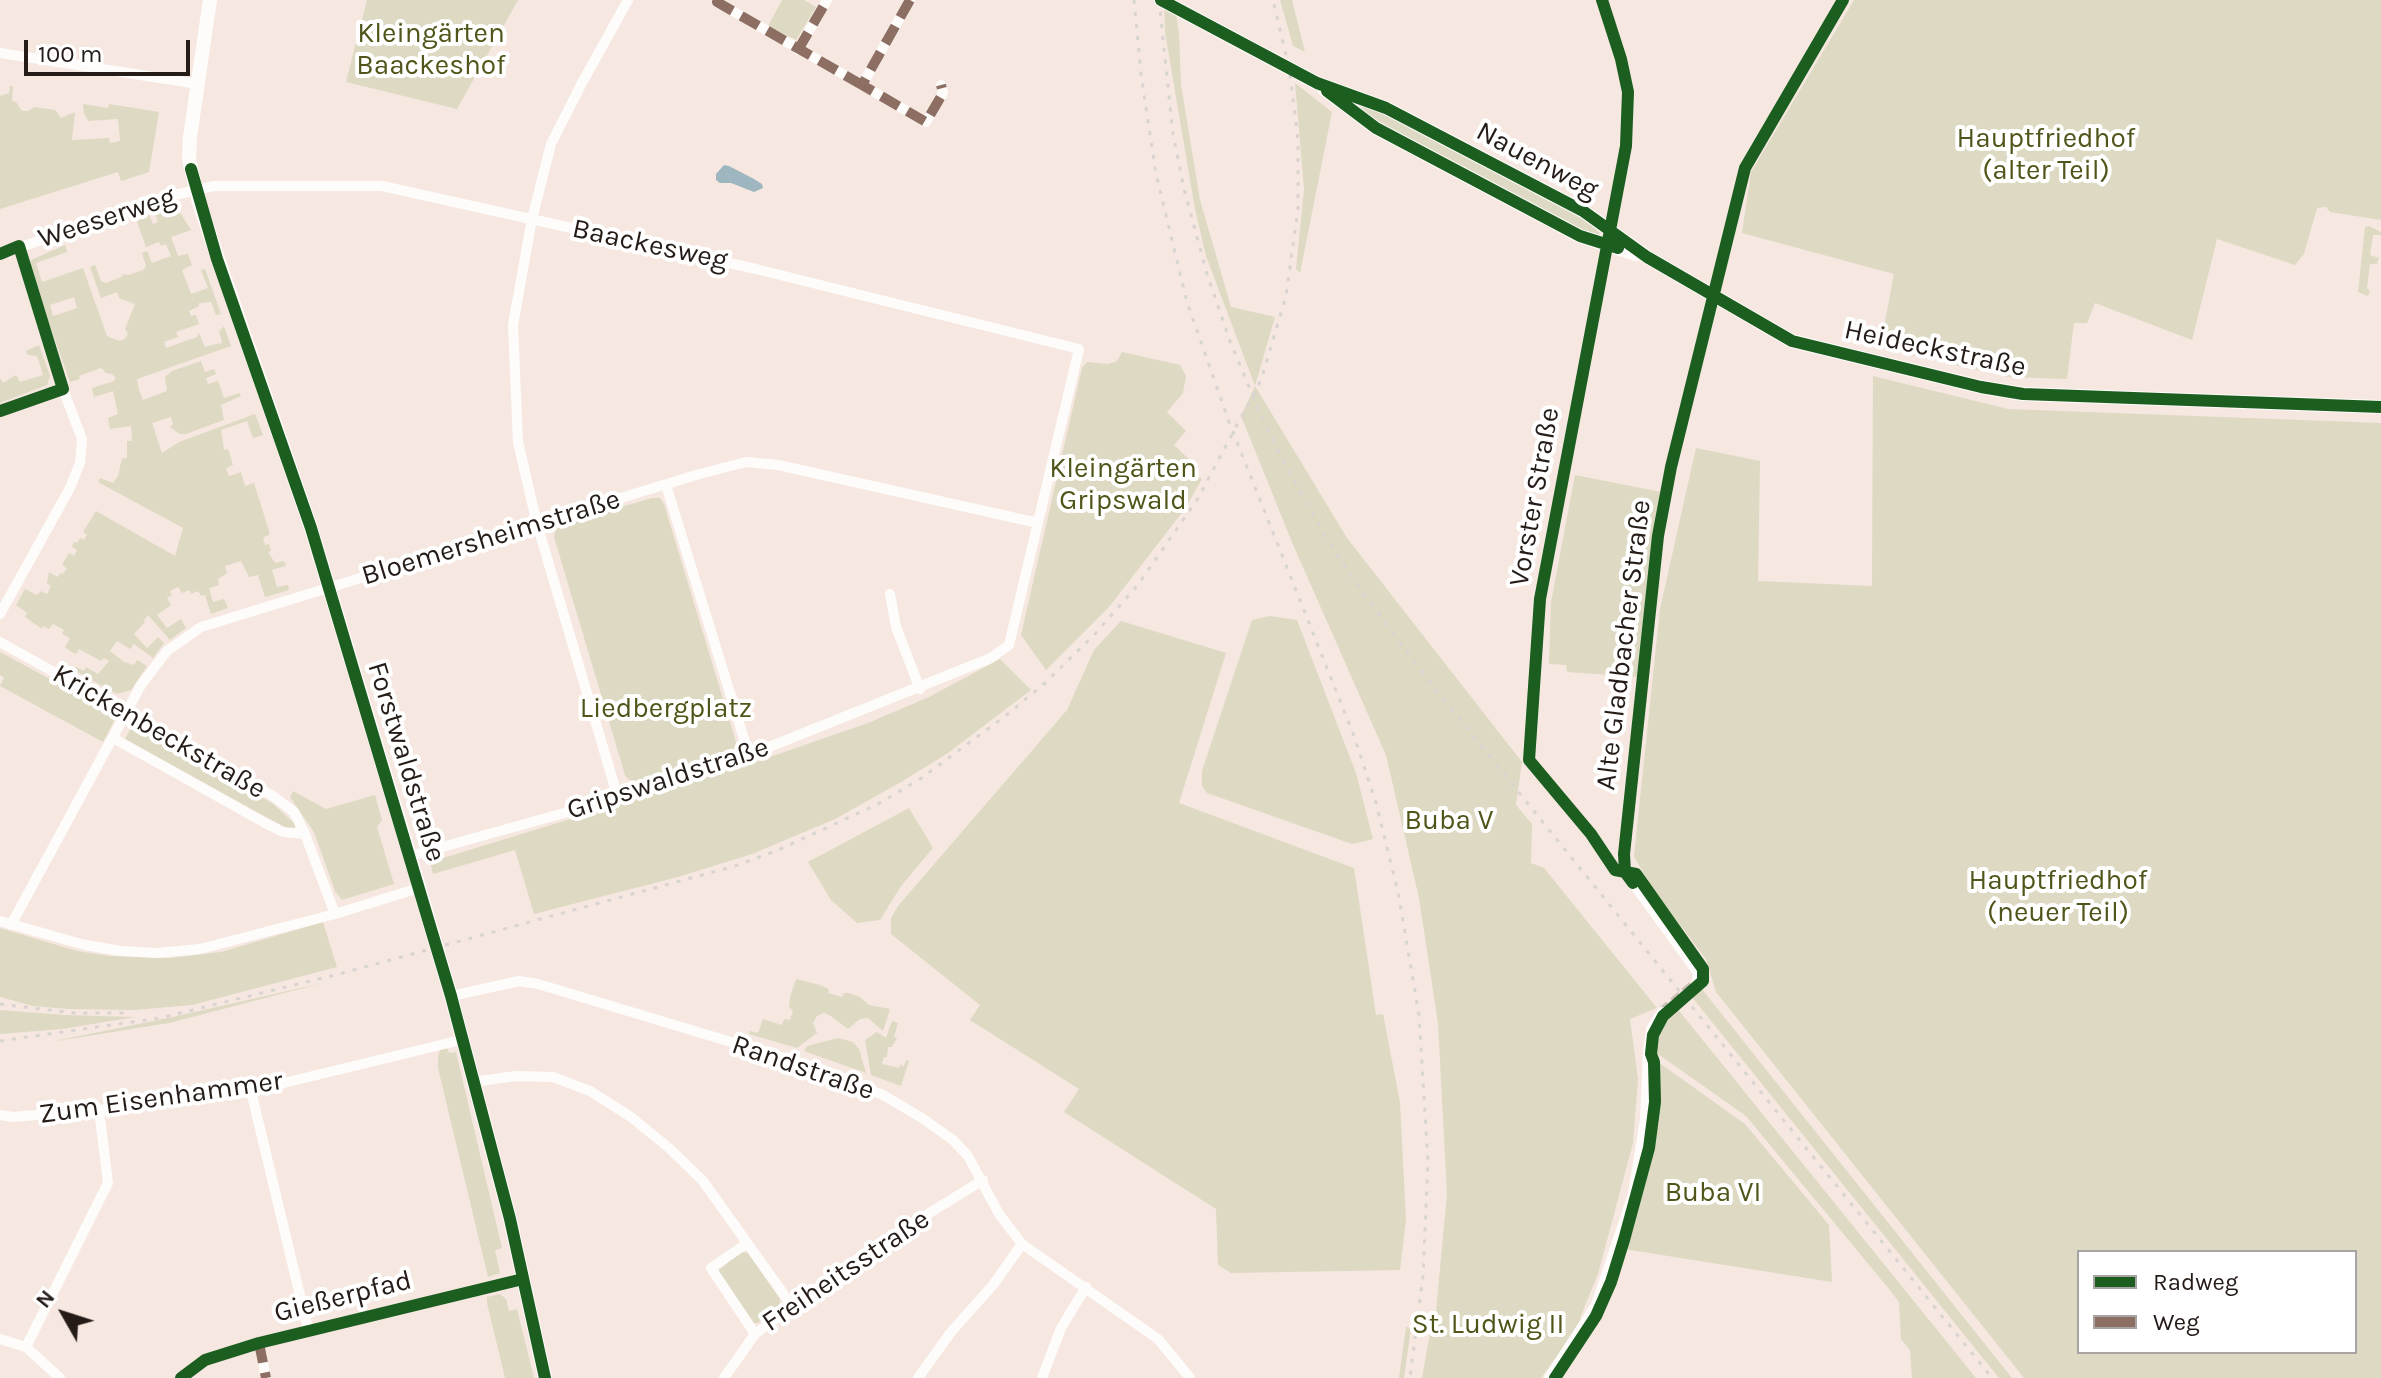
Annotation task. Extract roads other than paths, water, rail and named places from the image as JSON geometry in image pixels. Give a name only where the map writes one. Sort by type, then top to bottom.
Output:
[{"type":"street","name":"Forstwaldstraße","points":[[210,0],[190,137],[191,169],[196,190],[289,461],[410,856],[510,1219],[545,1378]]},
{"type":"street","points":[[618,798],[537,524],[518,442],[513,325],[532,219],[551,144],[628,0]]},
{"type":"street","points":[[718,0],[798,50],[926,122],[943,93],[941,85]]},
{"type":"street","points":[[798,50],[827,0]]},
{"type":"street","points":[[862,85],[910,0]]},
{"type":"street","name":"Nauenweg","points":[[1161,0],[1317,83],[1386,108],[1583,211],[1608,238],[1647,257]]},
{"type":"street","points":[[1602,0],[1621,59],[1628,107],[1626,146],[1608,238]]},
{"type":"street","name":"Alte Gladbacher Straße","points":[[1697,982],[1698,973],[1625,872],[1624,854],[1663,501],[1745,168],[1843,0]]},
{"type":"street","points":[[0,53],[198,84]]},
{"type":"street","name":"Nauenweg","points":[[1317,83],[1376,128],[1580,236],[1608,238]]},
{"type":"street","name":"Baackesweg","points":[[214,186],[382,186],[756,269],[1079,349]]},
{"type":"street","name":"Weeserweg","points":[[0,254],[172,195],[214,186]]},
{"type":"street","name":"Vorster Straße","points":[[1529,760],[1540,599],[1608,238]]},
{"type":"street","points":[[0,614],[70,488],[80,463],[82,439],[63,389],[19,246]]},
{"type":"street","name":"Heideckstraße","points":[[1647,257],[1792,341],[2000,391],[2030,395],[2381,407]]},
{"type":"street","name":"Gripswaldstraße","points":[[410,856],[618,798],[749,755],[920,689],[991,658],[1009,645],[1079,349]]},
{"type":"street","points":[[0,411],[63,389]]},
{"type":"street","name":"Bloemersheimstraße","points":[[6,923],[141,685],[167,651],[201,627],[746,462],[778,465],[1038,523]]},
{"type":"street","points":[[666,485],[749,755]]},
{"type":"street","points":[[890,594],[896,627],[920,689]]},
{"type":"street","name":"Krickenbeckstraße","points":[[0,642],[273,796],[294,812],[335,914]]},
{"type":"street","name":"Krickenbeckstraße","points":[[113,738],[274,828],[305,834]]},
{"type":"street","points":[[6,923],[85,945],[157,953],[200,949],[335,914],[419,888]]},
{"type":"street","name":"Randstraße","points":[[451,996],[519,981],[538,984],[821,1069],[883,1095],[953,1140],[968,1156],[999,1214],[1022,1244],[1158,1339],[1190,1378]]},
{"type":"street","points":[[1549,1378],[1596,1305],[1633,1194],[1645,1119],[1651,1029],[1662,1012]]},
{"type":"street","name":"Zum Eisenhammer","points":[[0,1115],[13,1117],[99,1110],[251,1091],[461,1040]]},
{"type":"street","points":[[473,1082],[516,1076],[553,1077],[590,1091],[631,1117],[703,1181],[792,1306]]},
{"type":"street","points":[[251,1091],[308,1329]]},
{"type":"street","points":[[26,1347],[108,1183],[99,1110]]},
{"type":"street","name":"Freiheitsstraße","points":[[724,1378],[755,1334],[871,1249],[983,1180]]},
{"type":"street","points":[[746,1244],[711,1268],[755,1334]]},
{"type":"street","points":[[918,1378],[1022,1244]]},
{"type":"street","name":"Gießerpfad","points":[[181,1378],[205,1360],[259,1343],[523,1279]]},
{"type":"street","points":[[1042,1378],[1061,1328],[1086,1287]]},
{"type":"street","points":[[0,1339],[26,1347],[60,1378]]},
{"type":"street","points":[[259,1343],[266,1378]]},
{"type":"water","points":[[724,165],[754,179],[763,188],[754,192],[731,183],[720,183],[716,180],[716,174]]},
{"type":"tunnel","points":[[1662,1012],[1697,982]]},
{"type":"railway","points":[[1134,0],[1156,174],[1187,302],[1229,422],[1354,736],[1376,803],[1398,892],[1419,1015],[1428,1161],[1423,1276],[1410,1378]]},
{"type":"railway","points":[[1159,0],[1173,134],[1207,274],[1259,411],[1329,542],[1432,685],[1992,1378]]},
{"type":"railway","points":[[0,1041],[160,1018],[339,974],[735,866],[776,851],[878,804],[920,779],[1004,717],[1045,683],[1094,635],[1137,586],[1197,500],[1261,380],[1286,296],[1298,209],[1298,141],[1294,106],[1289,68],[1273,0]]},
{"type":"railway","points":[[0,1004],[73,1013],[128,1013]]},
{"type":"park label","name":"Kleingärten Baackeshof","points":[[431,50]]},
{"type":"park label","name":"Hauptfriedhof (alter Teil)","points":[[2046,155]]},
{"type":"park label","name":"Kleingärten Gripswald","points":[[1123,485]]},
{"type":"park label","name":"Liedbergplatz","points":[[666,709]]},
{"type":"park label","name":"Buba V","points":[[1449,821]]},
{"type":"park label","name":"Hauptfriedhof (neuer Teil)","points":[[2058,897]]},
{"type":"park label","name":"Buba VI","points":[[1713,1193]]},
{"type":"park label","name":"St. Ludwig II","points":[[1488,1325]]}]
